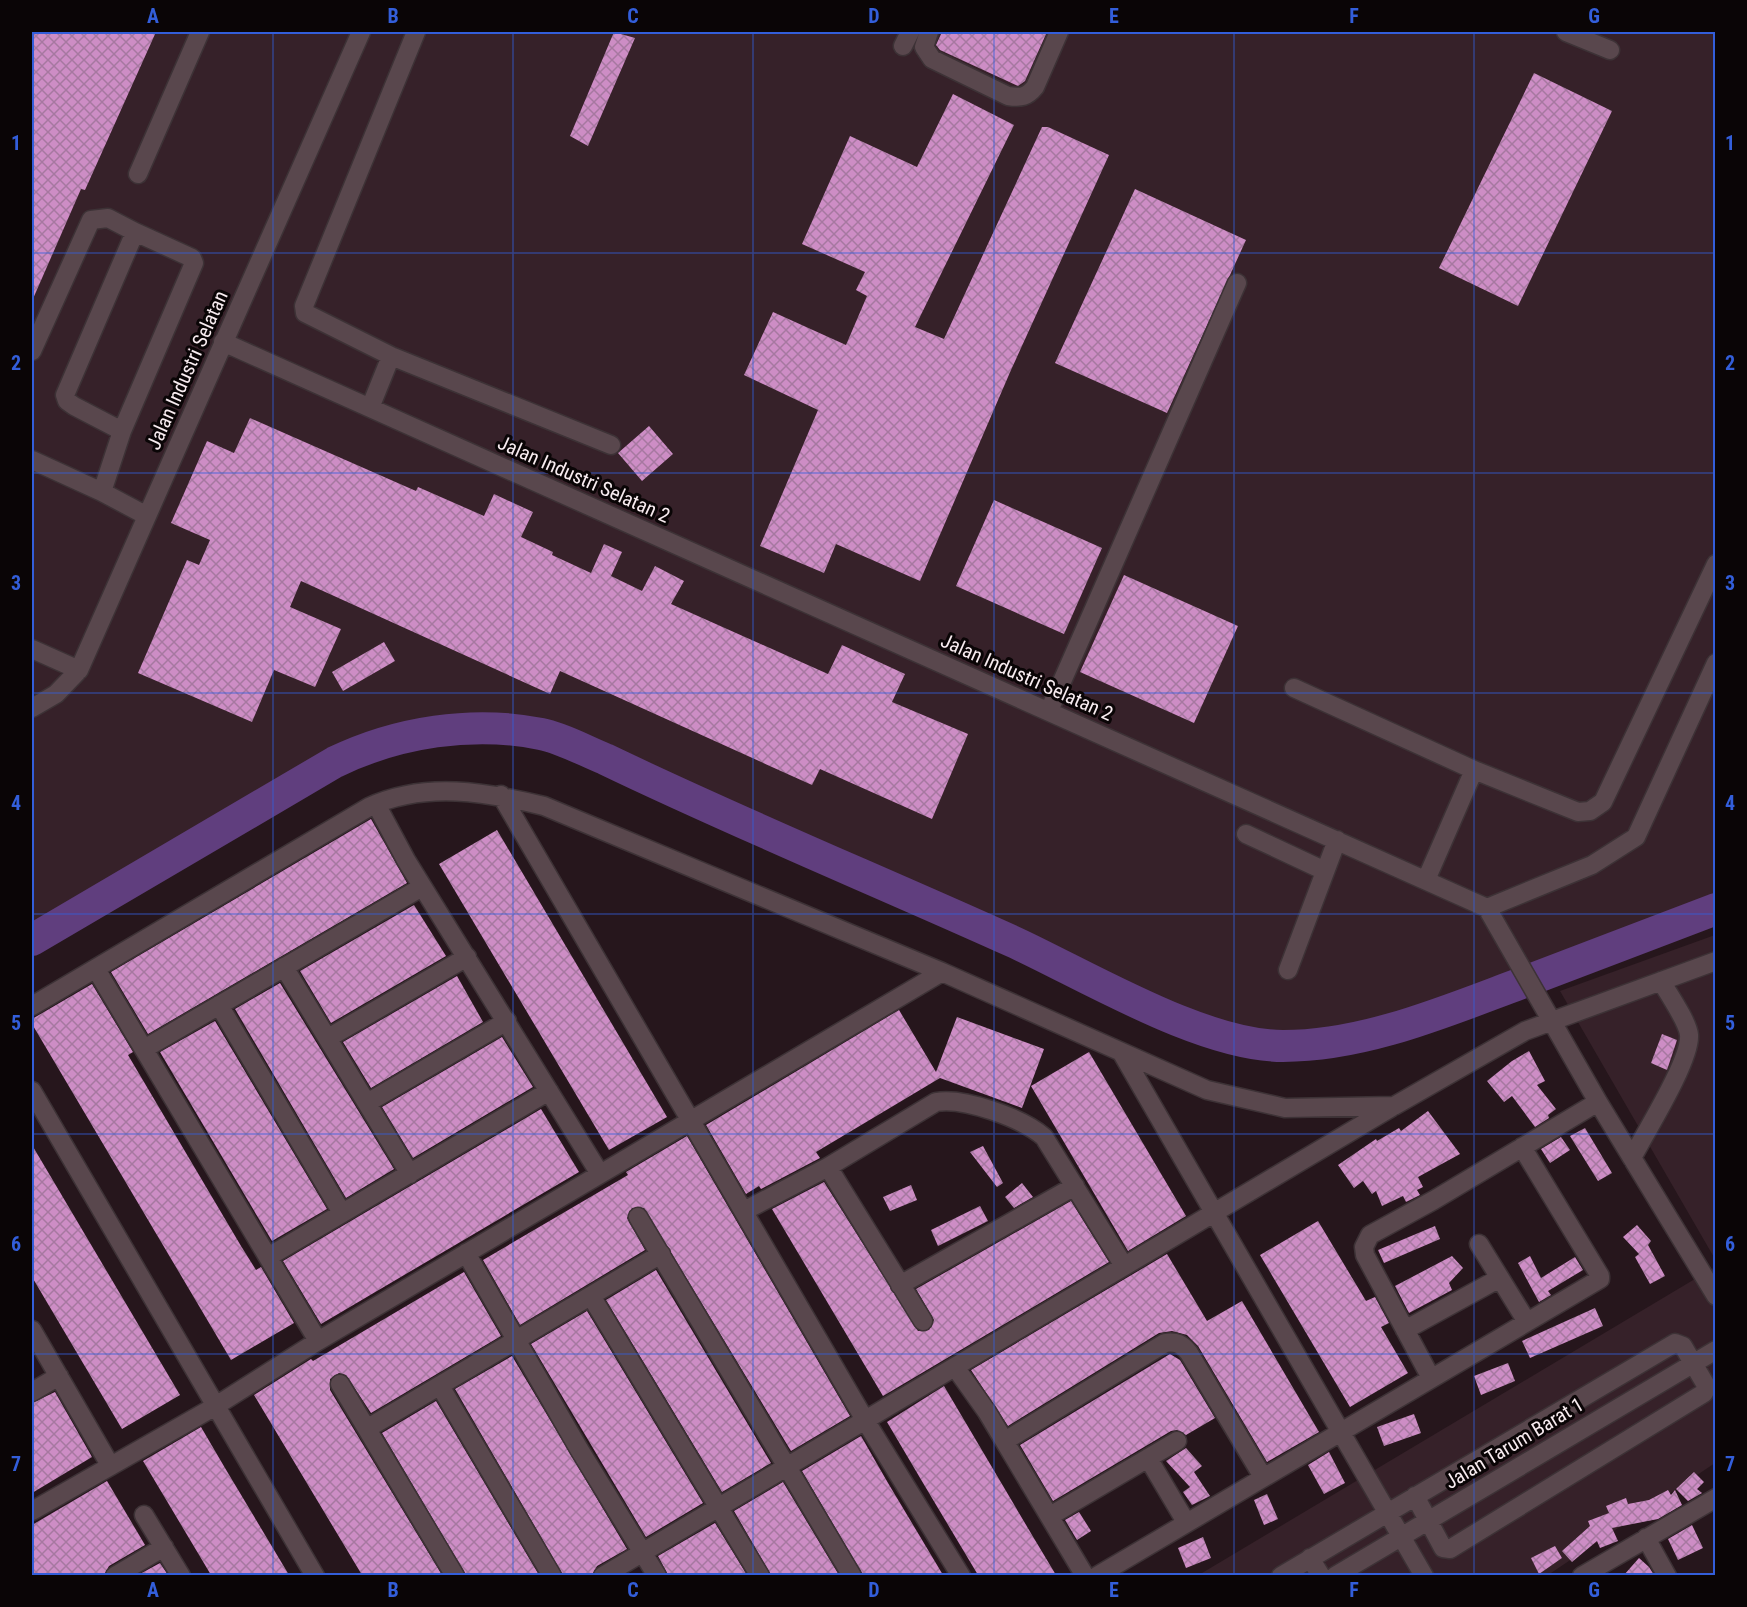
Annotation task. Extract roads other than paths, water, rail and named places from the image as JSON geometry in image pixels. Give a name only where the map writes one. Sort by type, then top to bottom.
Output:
[{"type":"street","points":[[138,174],[200,32]]},
{"type":"street","name":"Jalan Industri Selatan","points":[[32,708],[56,694],[79,670],[361,32]]},
{"type":"street","points":[[416,32],[304,306],[305,313],[391,356],[611,444]]},
{"type":"street","points":[[929,32],[924,47],[932,59],[1008,96],[1017,97],[1029,94],[1035,87],[1059,32]]},
{"type":"street","points":[[1566,32],[1610,50]]},
{"type":"street","points":[[32,351],[91,220],[108,218],[192,258],[194,263],[122,431],[102,492]]},
{"type":"street","points":[[122,431],[74,406],[67,401],[65,395],[135,232]]},
{"type":"street","points":[[1049,711],[1237,283]]},
{"type":"street","name":"Jalan Industri Selatan 2","points":[[224,342],[1487,908]]},
{"type":"street","points":[[370,408],[391,356]]},
{"type":"street","points":[[32,460],[102,492],[147,516]]},
{"type":"street","points":[[1294,688],[1474,770],[1578,813],[1590,811],[1603,802],[1716,564]]},
{"type":"street","points":[[32,650],[79,670]]},
{"type":"street","points":[[1716,663],[1636,837],[1592,865],[1487,908],[1598,1102],[1716,1296]]},
{"type":"street","points":[[1426,880],[1474,770]]},
{"type":"street","points":[[32,1006],[376,804],[445,790],[501,795],[544,807],[942,972],[1123,1055],[1208,1090],[1248,1102],[1285,1108],[1394,1106]]},
{"type":"street","points":[[501,795],[690,1123],[744,1211],[865,1420],[960,1575]]},
{"type":"street","points":[[376,804],[422,887],[600,1174]]},
{"type":"street","points":[[1246,834],[1325,871]]},
{"type":"street","points":[[1288,970],[1337,840]]},
{"type":"street","points":[[144,1049],[422,887]]},
{"type":"street","points":[[328,1038],[467,957]]},
{"type":"street","points":[[603,1575],[1524,1031],[1547,1014],[1661,981],[1716,961]]},
{"type":"street","points":[[284,967],[410,1173]]},
{"type":"street","points":[[96,969],[318,1341]]},
{"type":"street","points":[[32,1511],[214,1407],[318,1341],[942,972]]},
{"type":"street","points":[[1632,1158],[1676,1075],[1688,1047],[1689,1033],[1661,981]]},
{"type":"street","points":[[219,1005],[342,1214]]},
{"type":"street","points":[[367,1103],[507,1021]]},
{"type":"street","points":[[1123,1055],[1424,1575]]},
{"type":"street","points":[[32,1090],[214,1407],[315,1575]]},
{"type":"street","points":[[267,1257],[549,1091]]},
{"type":"street","points":[[744,1211],[828,1167],[936,1102],[949,1100],[1011,1118],[1034,1128],[1044,1137],[1124,1266]]},
{"type":"street","points":[[1431,1378],[1365,1255],[1364,1246],[1370,1235],[1598,1102]]},
{"type":"street","points":[[1096,1575],[1600,1278],[1522,1147]]},
{"type":"street","points":[[828,1167],[923,1321]]},
{"type":"street","points":[[900,1286],[1074,1186]]},
{"type":"street","points":[[638,1217],[852,1575]]},
{"type":"street","points":[[1479,1244],[1498,1279],[1527,1322]]},
{"type":"street","points":[[466,1253],[579,1449],[657,1575]]},
{"type":"street","points":[[368,1428],[661,1254]]},
{"type":"street","points":[[1405,1330],[1498,1279]]},
{"type":"street","points":[[591,1296],[760,1575]]},
{"type":"street","points":[[32,1330],[110,1465]]},
{"type":"street","points":[[1005,1441],[1172,1342],[1184,1346],[1189,1353],[1263,1477]]},
{"type":"street","points":[[1281,1575],[1415,1496],[1610,1382],[1675,1343],[1680,1344],[1707,1387],[1704,1393],[1450,1549],[1443,1548],[1415,1496]]},
{"type":"street","name":"Jalan Tarum Barat 1","points":[[1335,1575],[1716,1350]]},
{"type":"street","points":[[1650,1358],[1664,1380]]},
{"type":"street","points":[[956,1367],[1005,1441],[1085,1575]]},
{"type":"street","points":[[32,1392],[59,1376]]},
{"type":"street","points":[[1610,1382],[1622,1405]]},
{"type":"street","points":[[340,1384],[455,1575]]},
{"type":"street","points":[[440,1386],[552,1575]]},
{"type":"street","points":[[1562,1410],[1590,1463]]},
{"type":"street","points":[[1518,1436],[1532,1458]]},
{"type":"street","points":[[1050,1516],[1177,1441]]},
{"type":"street","points":[[1148,1458],[1186,1522]]},
{"type":"street","points":[[1475,1461],[1487,1486]]},
{"type":"street","points":[[1582,1575],[1716,1498]]},
{"type":"street","points":[[144,1515],[181,1575]]},
{"type":"street","points":[[1351,1534],[1365,1557]]},
{"type":"street","points":[[1646,1538],[1667,1575]]},
{"type":"street","points":[[115,1575],[164,1547]]},
{"type":"street","points":[[1310,1558],[1321,1575]]},
{"type":"waterway","points":[[32,940],[335,762],[409,736],[489,728],[541,734],[565,742],[1016,943],[1147,1007],[1218,1035],[1252,1043],[1283,1046],[1313,1044],[1344,1040],[1403,1026],[1716,909]]}]
